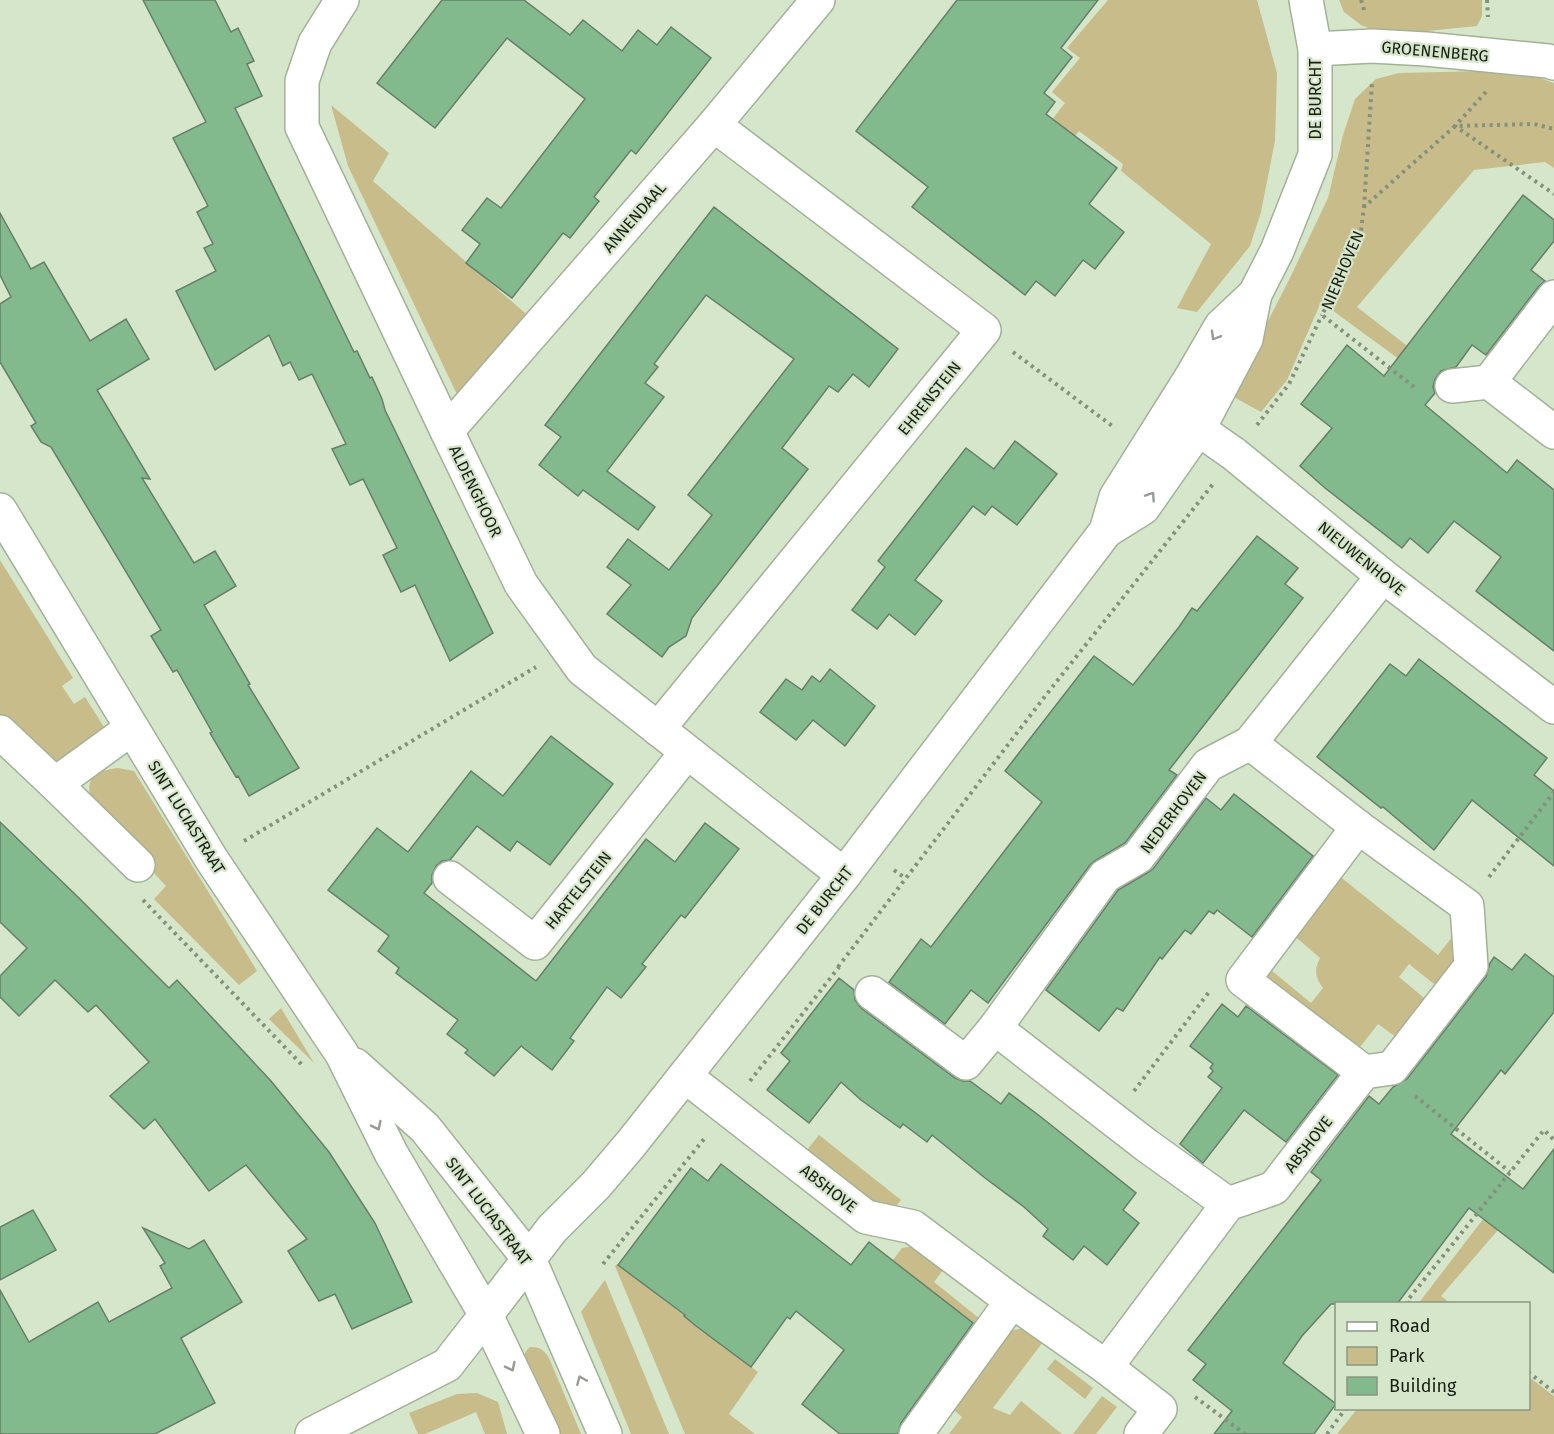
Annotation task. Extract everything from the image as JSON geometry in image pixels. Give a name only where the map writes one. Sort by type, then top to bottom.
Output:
[{"type":"street","name":"ALDENGHOOR","points":[[342,0],[315,43],[302,81],[302,127],[521,584],[582,669],[843,875]]},
{"type":"street","name":"ANNENDAAL","points":[[447,431],[714,125],[818,0]]},
{"type":"street","name":"DE BURCHT","points":[[312,1434],[447,1365],[552,1228],[610,1169],[843,875],[1106,531],[1116,497],[1199,428],[1246,339],[1255,294],[1277,251],[1315,155],[1315,49],[1306,0]]},
{"type":"street","name":"GROENENBERG","points":[[1315,49],[1372,46],[1426,49],[1554,63]]},
{"type":"street","points":[[714,125],[984,330]]},
{"type":"street","name":"DE BURCHT","points":[[1158,460],[1170,409],[1221,326],[1255,294]]},
{"type":"street","points":[[1489,382],[1554,297]]},
{"type":"street","name":"EHRENSTEIN","points":[[658,729],[984,330]]},
{"type":"street","points":[[1452,386],[1489,382],[1554,432]]},
{"type":"street","name":"NIEUWENHOVE","points":[[1170,409],[1234,454],[1383,576],[1554,707]]},
{"type":"street","name":"SINT LUCIASTRAAT","points":[[0,510],[212,860],[342,1054],[391,1153],[486,1315],[543,1434]]},
{"type":"street","name":"NEDERHOVEN","points":[[872,993],[966,1063],[996,1028],[1105,876],[1138,857],[1208,765],[1250,743],[1383,576]]},
{"type":"street","points":[[56,784],[132,728]]},
{"type":"street","points":[[0,732],[138,865]]},
{"type":"street","points":[[1250,743],[1358,827],[1467,906]]},
{"type":"street","name":"HARTELSTEIN","points":[[450,878],[535,943],[687,752]]},
{"type":"street","points":[[1358,827],[1243,980],[1378,1070]]},
{"type":"street","name":"ABSHOVE","points":[[1228,1204],[1274,1188],[1472,966],[1467,906]]},
{"type":"street","points":[[996,1028],[1228,1204],[1106,1367]]},
{"type":"street","name":"SINT LUCIASTRAAT","points":[[342,1054],[425,1128],[529,1259],[605,1434]]},
{"type":"street","name":"ABSHOVE","points":[[685,1076],[867,1217],[913,1227],[1106,1367],[1151,1422]]},
{"type":"street","points":[[916,1434],[1012,1301]]},
{"type":"path","points":[[1362,0],[1372,46],[1372,101],[1364,207]]},
{"type":"path","name":"NIERHOVEN","points":[[1452,386],[1435,403],[1322,315],[1361,230],[1364,207],[1455,126],[1490,87],[1491,56]]},
{"type":"path","points":[[1455,126],[1534,124],[1554,129]]},
{"type":"path","points":[[1455,126],[1554,194]]},
{"type":"path","points":[[838,967],[1046,695],[1289,384],[1322,315]]},
{"type":"path","points":[[984,330],[1158,460],[1206,493]]},
{"type":"path","points":[[212,860],[568,648]]},
{"type":"path","points":[[1467,906],[1554,792]]},
{"type":"path","points":[[138,865],[141,898],[308,1071],[342,1054]]},
{"type":"path","points":[[1113,1119],[1227,969],[1243,980]]},
{"type":"path","points":[[1378,1070],[1397,1082],[1510,1172]]},
{"type":"path","points":[[1408,1302],[1544,1130],[1553,1138]]},
{"type":"path","points":[[1530,1374],[1554,1392]]},
{"type":"path","points":[[1151,1422],[1195,1397],[1245,1434]]},
{"type":"path","points":[[1327,1434],[1345,1410]]},
{"type":"green space","points":[[1108,0],[1257,0],[1277,73],[1275,141],[1261,212],[1250,246],[1197,312],[1177,308],[1211,244],[1121,171],[1123,164],[1079,131],[1058,158],[1036,140],[1065,103],[1052,92],[1080,58],[1067,48]]},
{"type":"green space","points":[[1339,0],[1482,0],[1482,16],[1477,26],[1418,32],[1378,32],[1361,25],[1344,12]]},
{"type":"green space","points":[[1485,71],[1532,75],[1554,83],[1554,168],[1545,162],[1474,170],[1357,307],[1446,376],[1437,387],[1321,302],[1287,380],[1261,412],[1230,395],[1328,198],[1343,135],[1355,99],[1376,79],[1399,73]]},
{"type":"green space","points":[[331,105],[389,153],[373,181],[540,326],[464,409],[348,166]]},
{"type":"green space","points":[[0,560],[73,678],[62,686],[74,704],[85,697],[104,727],[71,763],[45,760],[0,718]]},
{"type":"green space","points":[[118,768],[134,771],[257,971],[239,985],[154,899],[166,886],[91,805],[89,789],[92,778],[102,771]]},
{"type":"green space","points":[[1338,875],[1438,955],[1456,932],[1461,961],[1439,988],[1409,964],[1399,977],[1429,1002],[1400,1040],[1378,1024],[1357,1051],[1268,983],[1266,966],[1311,1003],[1323,988],[1316,973],[1320,958],[1291,933]]},
{"type":"green space","points":[[281,1008],[314,1063],[269,1019]]},
{"type":"green space","points":[[819,1135],[901,1200],[890,1214],[807,1150]]},
{"type":"green space","points":[[1500,1197],[1498,1230],[1441,1296],[1449,1302],[1420,1302]]},
{"type":"green space","points":[[927,1244],[949,1262],[934,1282],[985,1323],[981,1329],[893,1260],[902,1248]]},
{"type":"green space","points":[[617,1264],[758,1372],[729,1414],[755,1434],[685,1434],[615,1266]]},
{"type":"green space","points":[[605,1280],[669,1434],[631,1434],[581,1312]]},
{"type":"green space","points":[[1032,1327],[1046,1338],[993,1408],[1010,1415],[1021,1401],[1062,1434],[949,1434],[962,1417],[949,1406],[1007,1331]]},
{"type":"green space","points":[[530,1347],[541,1350],[549,1358],[581,1434],[557,1434],[524,1356]]},
{"type":"green space","points":[[1055,1359],[1093,1388],[1085,1399],[1047,1369]]},
{"type":"green space","points":[[1530,1378],[1554,1396],[1554,1434],[1337,1434],[1356,1410],[1530,1410]]},
{"type":"green space","points":[[477,1393],[498,1402],[507,1434],[485,1434],[476,1412],[425,1434],[418,1434],[409,1413],[457,1394]]},
{"type":"green space","points":[[1102,1396],[1117,1407],[1096,1434],[1073,1434]]},
{"type":"building","points":[[143,0],[215,0],[231,32],[238,28],[254,61],[247,64],[262,96],[235,108],[354,352],[357,351],[370,378],[372,377],[385,410],[493,633],[450,661],[415,585],[401,592],[383,555],[397,548],[363,479],[350,485],[332,449],[346,444],[312,374],[299,380],[290,362],[283,366],[269,335],[215,370],[176,291],[216,271],[204,248],[213,244],[197,212],[208,206],[173,138],[206,122]]},
{"type":"building","points":[[442,0],[524,0],[570,35],[583,20],[622,51],[638,30],[657,45],[671,27],[711,58],[636,154],[631,150],[594,197],[599,201],[570,238],[563,233],[512,298],[466,263],[480,244],[462,230],[487,198],[501,208],[585,99],[507,38],[435,128],[377,83]]},
{"type":"building","points":[[957,0],[1098,0],[1061,48],[1072,57],[1044,93],[1055,102],[1046,114],[1117,168],[1089,204],[1124,232],[1095,269],[1083,260],[1055,296],[1036,281],[1025,295],[912,207],[928,187],[856,131]]},
{"type":"building","points":[[1523,195],[1554,220],[1554,241],[1531,270],[1545,281],[1486,355],[1472,345],[1456,367],[1441,371],[1435,379],[1433,387],[1435,393],[1425,405],[1507,473],[1517,460],[1554,490],[1554,651],[1476,591],[1501,557],[1454,521],[1428,553],[1410,538],[1402,548],[1300,466],[1332,428],[1301,404],[1347,345],[1384,376]]},
{"type":"building","points":[[714,207],[898,349],[869,387],[853,374],[838,392],[829,386],[782,448],[808,469],[692,618],[686,636],[669,647],[662,657],[607,614],[631,585],[607,567],[628,539],[669,570],[712,515],[688,495],[794,359],[706,295],[654,364],[658,367],[645,383],[664,397],[607,471],[655,507],[638,530],[583,490],[578,496],[539,465],[561,437],[545,425]]},
{"type":"building","points":[[0,213],[31,269],[44,262],[90,341],[126,319],[149,359],[97,390],[150,479],[142,478],[194,563],[215,551],[236,586],[204,605],[250,684],[248,685],[299,768],[249,796],[210,733],[212,732],[177,670],[173,672],[151,636],[161,630],[51,447],[41,442],[31,426],[36,423],[0,362],[0,304],[11,297],[0,275]]},
{"type":"building","points":[[1015,441],[1057,474],[1017,525],[992,506],[985,515],[973,506],[915,580],[942,601],[915,635],[889,614],[877,629],[852,610],[885,567],[878,561],[966,448],[994,469]]},
{"type":"building","points":[[1257,536],[1298,568],[1285,584],[1303,598],[1169,770],[1177,775],[1125,843],[1090,865],[988,1003],[971,990],[945,1024],[889,982],[921,939],[931,947],[1042,802],[1005,771],[1094,656],[1133,685],[1192,608],[1197,611]]},
{"type":"building","points":[[1419,659],[1547,758],[1534,775],[1554,791],[1554,866],[1472,800],[1434,850],[1383,807],[1381,808],[1317,757],[1390,664],[1406,676]]},
{"type":"building","points":[[830,669],[875,706],[845,746],[813,720],[796,740],[760,712],[786,679],[802,690],[812,676],[820,682]]},
{"type":"building","points":[[551,736],[613,784],[550,865],[517,841],[510,851],[477,826],[450,860],[442,861],[436,866],[432,875],[432,883],[424,893],[536,981],[646,839],[675,862],[705,823],[739,849],[685,918],[681,915],[642,964],[646,967],[621,998],[607,987],[570,1038],[574,1041],[552,1070],[521,1046],[494,1076],[465,1053],[468,1050],[447,1034],[458,1020],[396,973],[399,968],[378,951],[389,936],[328,890],[377,828],[408,852],[471,771],[503,796]]},
{"type":"building","points":[[1234,794],[1313,856],[1252,937],[1217,910],[1214,914],[1209,911],[1191,934],[1185,930],[1162,959],[1160,957],[1123,1011],[1117,1008],[1099,1031],[1046,990],[1118,890],[1153,869],[1206,798],[1221,810]]},
{"type":"building","points":[[0,822],[169,988],[177,980],[271,1081],[329,1152],[375,1223],[412,1302],[352,1329],[335,1294],[319,1301],[288,1251],[307,1239],[246,1165],[209,1191],[155,1119],[144,1129],[110,1096],[149,1062],[96,1005],[88,1012],[55,980],[19,1016],[0,997],[0,976],[27,948],[0,922]]},
{"type":"building","points":[[1525,954],[1554,977],[1554,1012],[1505,1074],[1501,1070],[1451,1134],[1523,1189],[1554,1149],[1554,1273],[1469,1208],[1398,1302],[1335,1302],[1331,1304],[1302,1336],[1283,1363],[1335,1403],[1314,1434],[1214,1434],[1232,1411],[1193,1380],[1206,1364],[1188,1350],[1321,1180],[1311,1172],[1369,1096],[1379,1104],[1393,1087],[1407,1079],[1486,977],[1494,957],[1512,970]]},
{"type":"building","points":[[839,978],[854,990],[855,1000],[861,1008],[955,1078],[970,1081],[1001,1104],[1009,1093],[1136,1193],[1123,1210],[1139,1223],[1107,1265],[1084,1246],[1073,1260],[1043,1236],[1048,1229],[1024,1207],[932,1135],[927,1142],[903,1124],[900,1128],[861,1100],[841,1082],[809,1123],[767,1090],[790,1061],[781,1053]]},
{"type":"building","points":[[1222,1004],[1238,1017],[1246,1006],[1338,1075],[1286,1142],[1244,1110],[1203,1163],[1180,1144],[1222,1088],[1208,1077],[1213,1071],[1210,1068],[1213,1064],[1190,1046]]},
{"type":"building","points":[[721,1164],[851,1265],[869,1242],[973,1323],[901,1423],[898,1434],[840,1434],[802,1404],[844,1350],[796,1311],[790,1319],[787,1317],[751,1367],[618,1265],[691,1168],[708,1181]]},
{"type":"building","points":[[33,1210],[56,1250],[0,1280],[0,1227]]},
{"type":"building","points":[[143,1228],[189,1249],[204,1240],[242,1302],[181,1338],[215,1403],[155,1434],[0,1434],[0,1290],[29,1342],[98,1302],[109,1322],[172,1288],[160,1266],[165,1263]]}]
